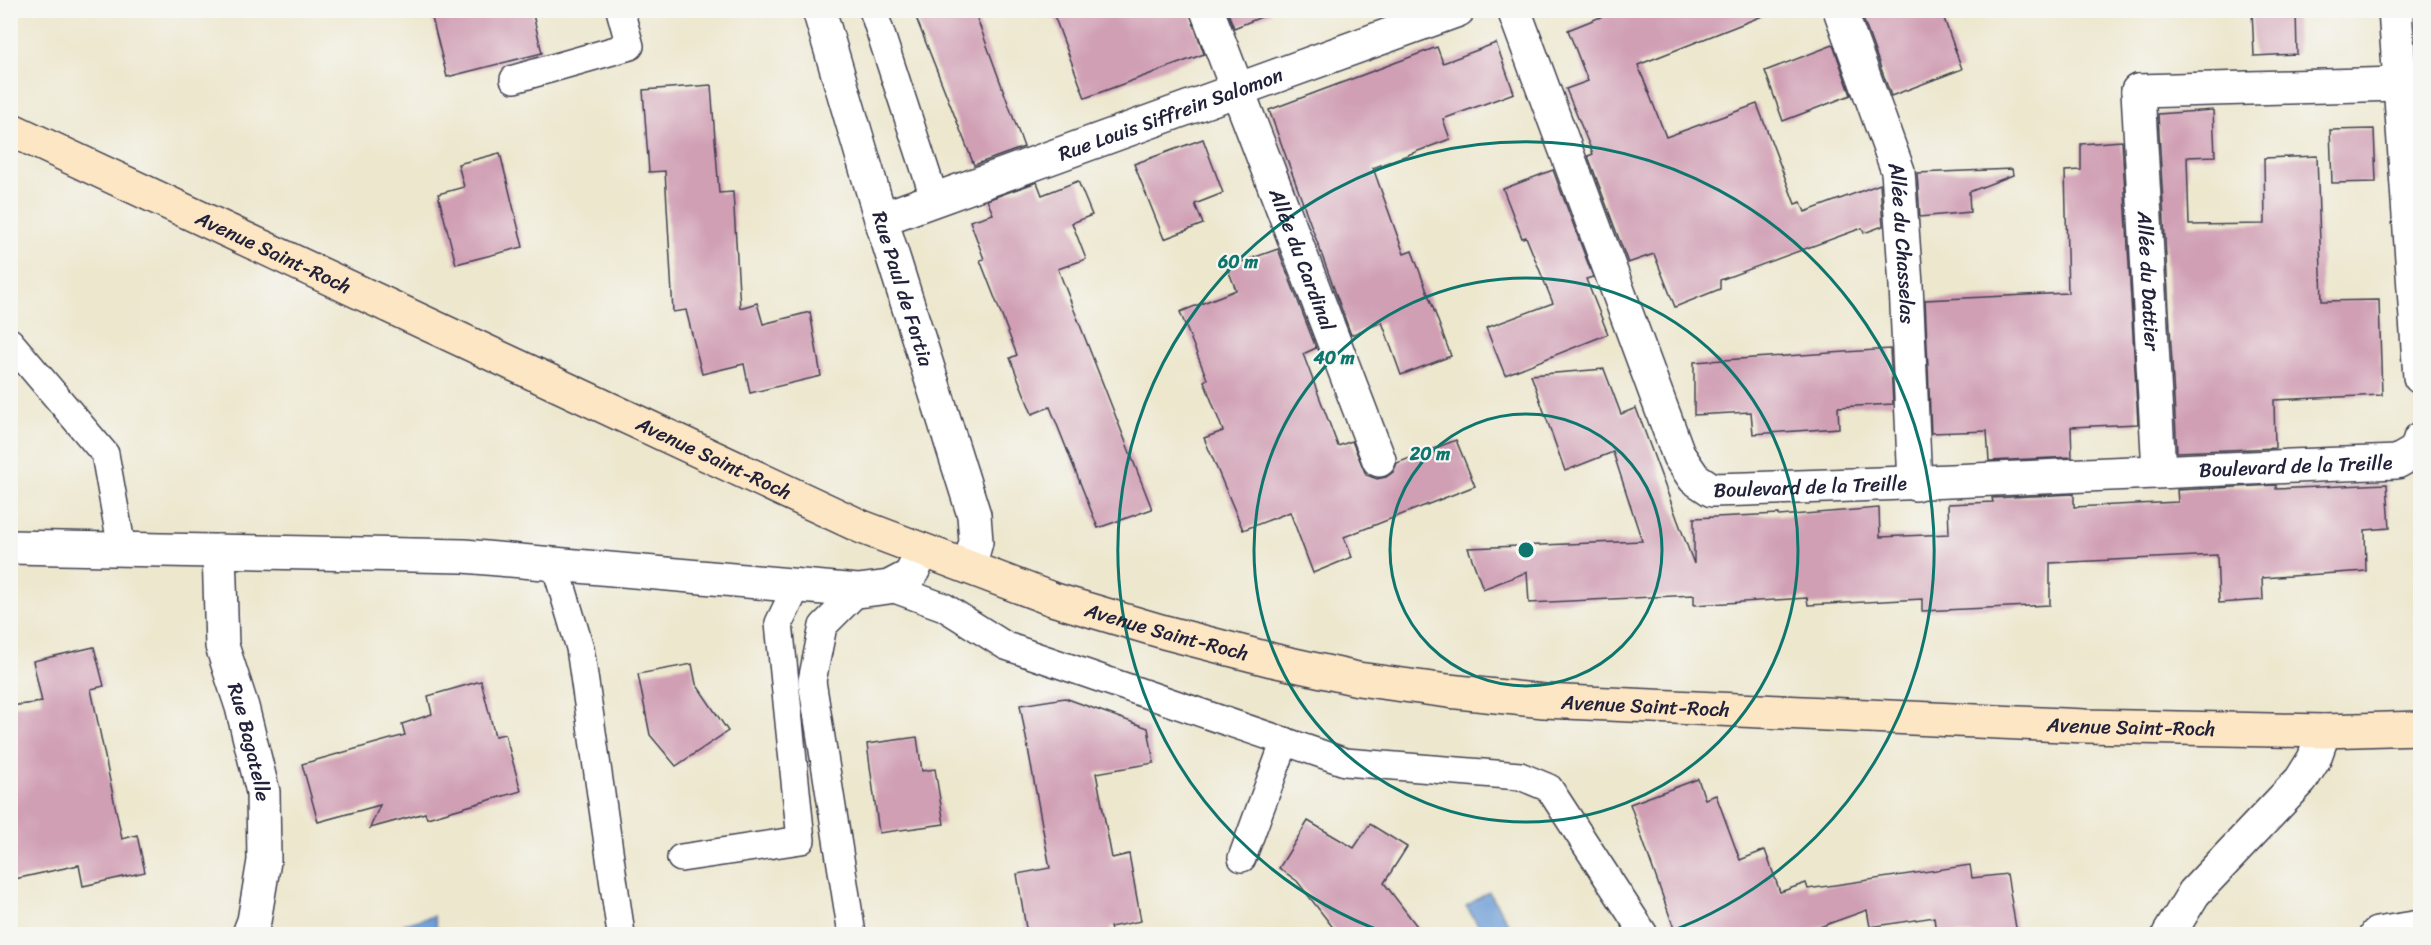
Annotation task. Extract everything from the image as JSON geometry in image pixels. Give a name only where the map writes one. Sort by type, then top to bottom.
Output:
[{"type":"main road","name":"Avenue Saint-Roch","points":[[10,129],[851,522],[1052,598],[1164,632],[1358,679],[1544,701],[2085,726],[2324,731],[2421,728]]},
{"type":"street","name":"Rue Paul de Fortia","points":[[819,10],[881,219],[974,515],[976,542],[969,567]]},
{"type":"street","name":"Allée du Cardinal","points":[[1207,10],[1379,460]]},
{"type":"street","name":"Rue Louis Siffrein Salomon","points":[[881,219],[1237,92],[1458,10]]},
{"type":"street","name":"Boulevard de la Treille","points":[[1514,10],[1679,456],[1694,478],[1712,490],[1916,484],[2159,471],[2397,462],[2416,451],[2421,439]]},
{"type":"street","name":"Allée du Chasselas","points":[[1840,10],[1898,171],[1916,484]]},
{"type":"street","points":[[2395,10],[2409,39],[2399,84],[2421,376]]},
{"type":"street","name":"Allée du Dattier","points":[[2159,471],[2138,91],[2399,84]]},
{"type":"street","points":[[10,547],[464,556],[797,586],[873,589],[910,576],[923,551]]},
{"type":"street","name":"Rue Bagatelle","points":[[219,551],[222,646],[242,707],[263,792],[264,861],[254,921],[249,934]]},
{"type":"street","points":[[2169,934],[2194,893],[2301,780],[2314,759],[2324,731]]},
{"type":"street","points":[[2377,934],[2421,927]]},
{"type":"lane","points":[[514,79],[630,46],[620,10]]},
{"type":"lane","points":[[873,10],[935,200]]},
{"type":"lane","points":[[10,342],[105,454],[122,549]]},
{"type":"lane","points":[[555,564],[580,648],[621,934]]},
{"type":"lane","points":[[681,858],[801,840],[779,623],[797,586]]},
{"type":"lane","points":[[852,934],[812,681],[823,626],[873,589],[944,608],[1006,646],[1345,762],[1520,776],[1549,788],[1644,934]]},
{"type":"lane","points":[[1242,858],[1285,741]]},
{"type":"water","points":[[1489,892],[1515,934],[1484,934],[1466,906]]},
{"type":"water","points":[[434,916],[439,934],[407,934],[404,924]]},
{"type":"building","points":[[430,10],[532,10],[542,53],[447,77]]},
{"type":"building","points":[[913,10],[974,10],[1024,147],[974,165]]},
{"type":"building","points":[[1052,10],[1189,10],[1204,54],[1085,98]]},
{"type":"building","points":[[1227,10],[1270,10],[1271,13],[1234,28]]},
{"type":"building","points":[[1618,10],[1769,10],[1770,13],[1638,65],[1666,137],[1757,104],[1795,204],[1801,202],[1805,212],[1880,184],[1883,226],[1864,233],[1862,228],[1720,280],[1720,289],[1675,307],[1654,254],[1628,263],[1588,156],[1593,154],[1566,89],[1588,81],[1568,30]]},
{"type":"building","points":[[1860,10],[1941,10],[1962,69],[1891,96]]},
{"type":"building","points":[[2252,10],[2296,10],[2297,54],[2254,56]]},
{"type":"building","points":[[1496,43],[1514,93],[1443,119],[1450,139],[1373,168],[1404,254],[1412,251],[1451,356],[1401,375],[1382,322],[1351,335],[1269,110],[1437,47],[1443,63]]},
{"type":"building","points":[[1833,45],[1851,95],[1783,121],[1765,71]]},
{"type":"building","points":[[711,85],[719,193],[733,192],[740,308],[757,303],[763,324],[810,312],[821,376],[750,393],[744,364],[702,374],[686,310],[673,312],[665,171],[649,172],[643,90]]},
{"type":"building","points":[[2213,110],[2215,156],[2187,157],[2189,225],[2265,224],[2264,158],[2317,156],[2322,301],[2379,300],[2382,395],[2274,400],[2275,448],[2177,452],[2158,114]]},
{"type":"building","points":[[2374,129],[2376,182],[2332,183],[2330,130]]},
{"type":"building","points":[[1203,139],[1223,193],[1195,204],[1203,224],[1164,239],[1134,164]]},
{"type":"building","points":[[2122,141],[2138,424],[2071,427],[2072,457],[1989,461],[1987,431],[1931,433],[1925,300],[2068,293],[2065,171],[2081,170],[2081,144]]},
{"type":"building","points":[[500,153],[523,247],[456,264],[438,194],[464,187],[458,164]]},
{"type":"building","points":[[2012,169],[2013,175],[1969,192],[1970,212],[1920,217],[1917,173]]},
{"type":"building","points":[[1553,170],[1593,277],[1586,279],[1608,334],[1505,375],[1486,328],[1553,303],[1526,237],[1522,238],[1503,189]]},
{"type":"building","points":[[1078,181],[1092,215],[1072,223],[1086,259],[1058,269],[1152,509],[1098,528],[1050,407],[1032,414],[1010,358],[1017,355],[980,260],[984,259],[970,221],[993,214],[987,200],[1037,182],[1042,195]]},
{"type":"building","points":[[1278,249],[1316,348],[1303,354],[1338,446],[1352,441],[1366,475],[1377,479],[1393,472],[1397,463],[1456,440],[1475,486],[1344,537],[1352,557],[1313,573],[1290,512],[1243,530],[1204,438],[1223,431],[1204,381],[1207,379],[1180,312],[1236,290],[1227,267]]},
{"type":"building","points":[[1890,349],[1893,404],[1838,407],[1839,428],[1753,434],[1751,412],[1694,415],[1694,362]]},
{"type":"building","points":[[1604,369],[1621,414],[1636,408],[1694,564],[1694,518],[1779,514],[1779,516],[1879,508],[1880,537],[1949,534],[1948,504],[1993,502],[1992,498],[2074,494],[2074,507],[2178,502],[2177,490],[2276,485],[2276,489],[2387,484],[2390,528],[2365,530],[2366,571],[2262,578],[2263,600],[2219,603],[2217,555],[2050,563],[2050,605],[1922,611],[1922,599],[1808,605],[1807,598],[1694,605],[1694,595],[1529,603],[1527,572],[1483,589],[1468,548],[1642,541],[1613,452],[1565,471],[1531,375]]},
{"type":"building","points":[[94,647],[104,686],[91,689],[122,839],[137,835],[145,872],[83,886],[79,865],[10,880],[10,706],[42,702],[33,661]]},
{"type":"building","points":[[692,664],[696,684],[728,731],[676,766],[650,735],[638,674]]},
{"type":"building","points":[[481,681],[495,736],[505,734],[521,791],[427,818],[425,813],[370,828],[380,805],[318,822],[302,764],[405,735],[402,724],[432,714],[428,696]]},
{"type":"building","points":[[1065,698],[1148,728],[1154,763],[1096,773],[1112,858],[1129,854],[1141,921],[1110,927],[1112,934],[1027,934],[1017,874],[1050,868],[1020,705]]},
{"type":"building","points":[[917,737],[922,771],[935,769],[944,824],[879,833],[867,744]]},
{"type":"building","points":[[1698,779],[1705,799],[1716,795],[1740,860],[1765,850],[1780,892],[1806,883],[1808,889],[1970,865],[1972,878],[2007,874],[2017,934],[1936,934],[1934,917],[1870,927],[1867,910],[1800,934],[1676,934],[1630,804]]},
{"type":"building","points":[[1308,821],[1354,848],[1370,824],[1407,847],[1384,883],[1423,934],[1338,934],[1297,881],[1279,868]]}]
